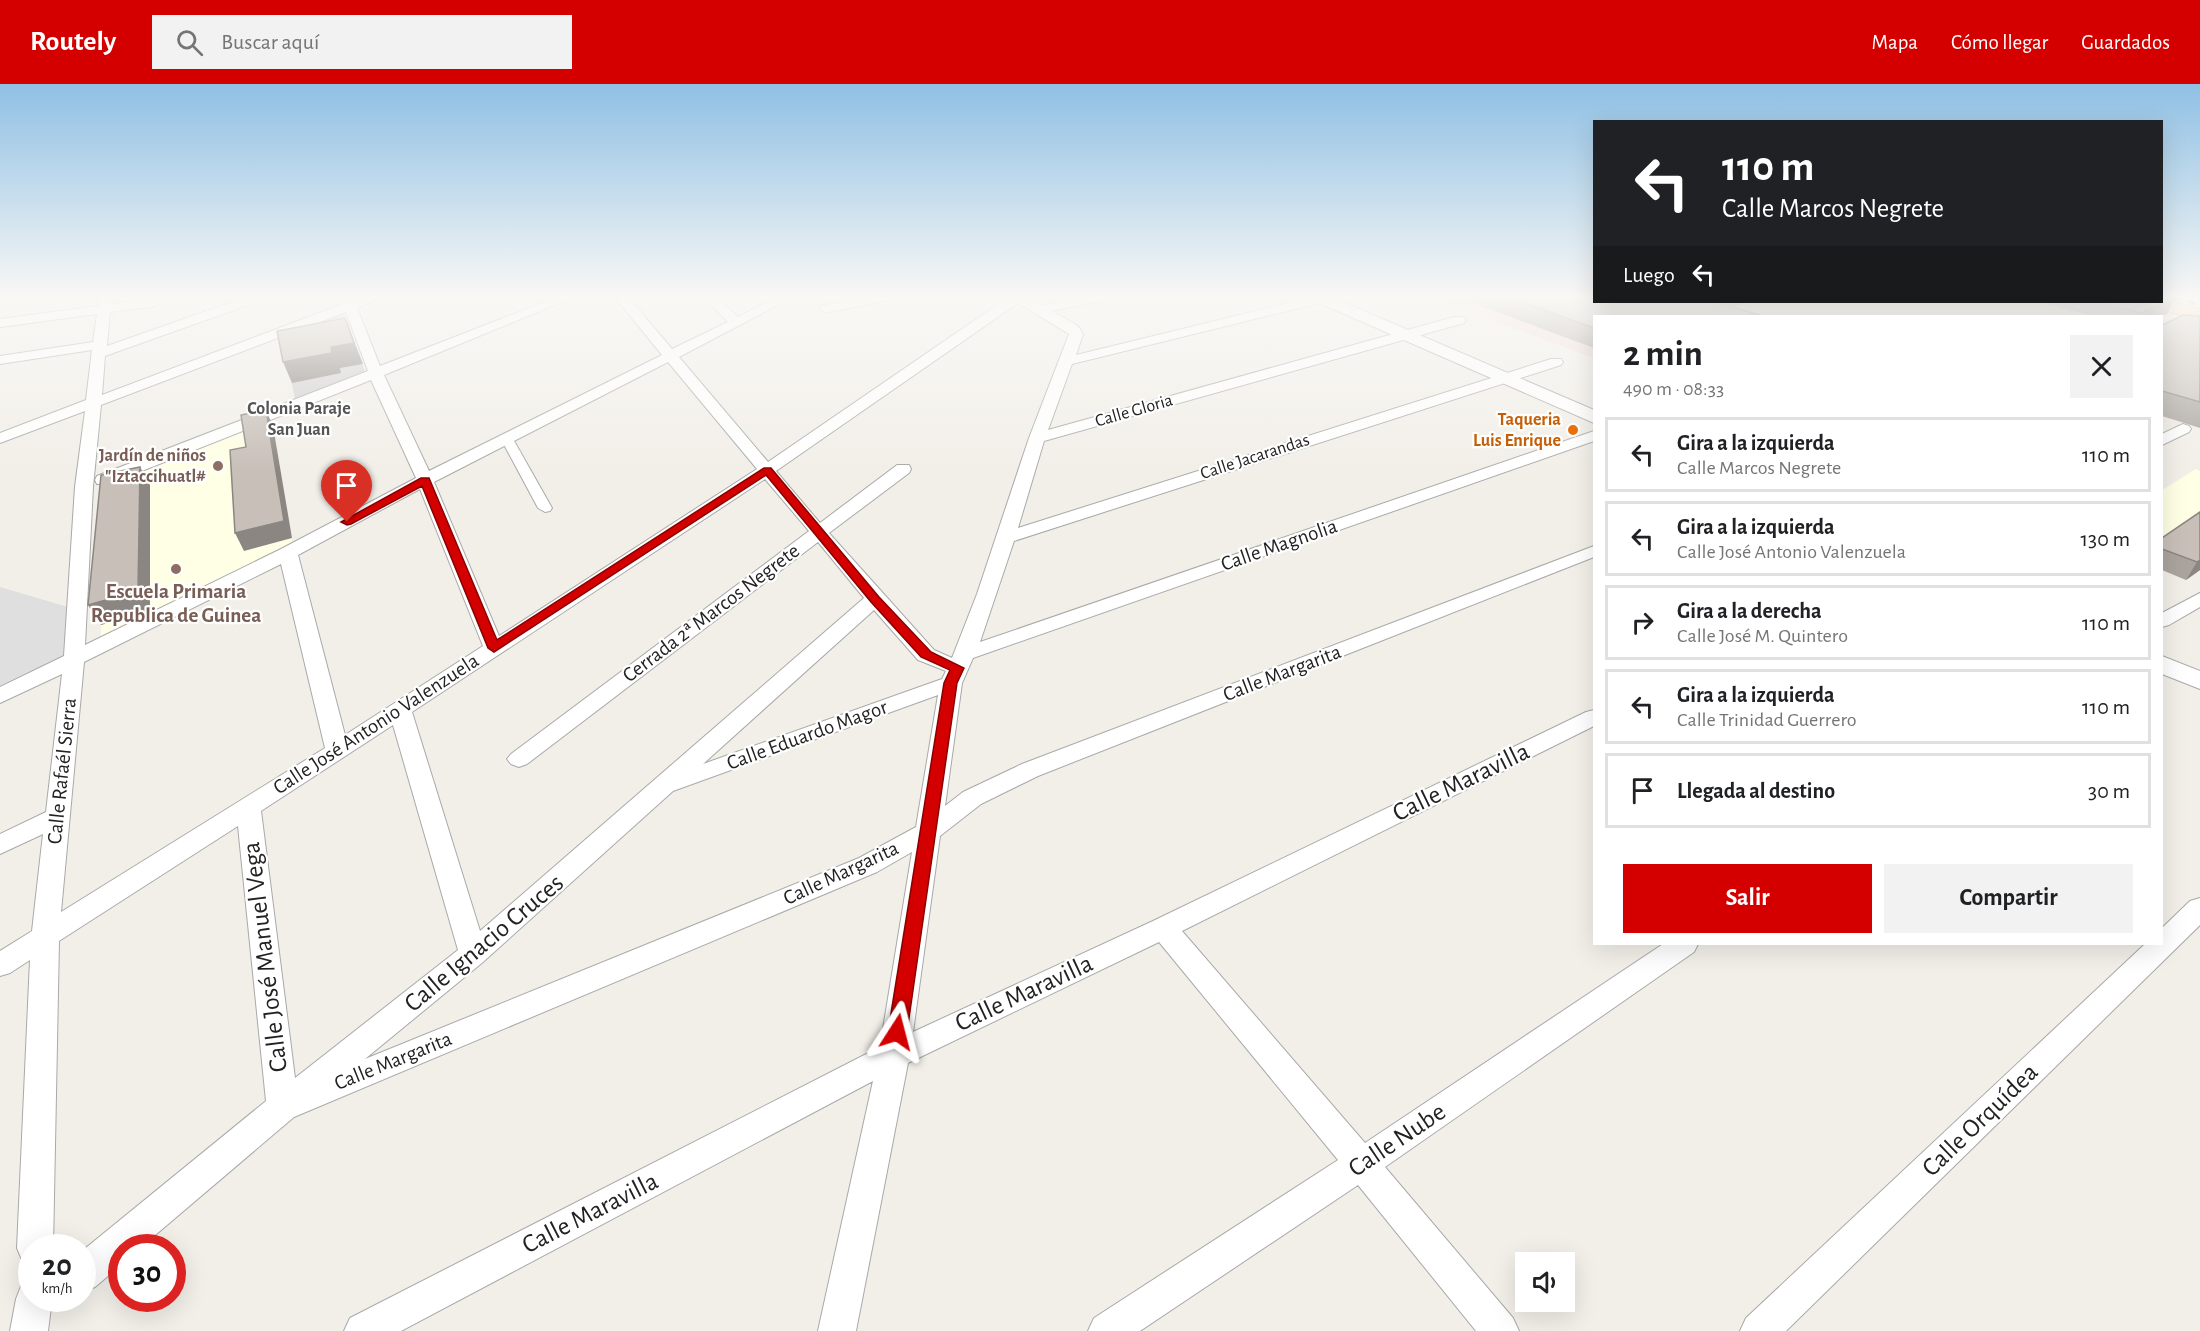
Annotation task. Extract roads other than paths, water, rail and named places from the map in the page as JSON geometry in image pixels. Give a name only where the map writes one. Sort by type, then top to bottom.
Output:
[{"type":"street","points":[[0,360],[53,354]]},
{"type":"street","name":"Calle Rafaél Sierra","points":[[35,1234],[45,937],[74,660],[84,487],[100,354]]},
{"type":"street","points":[[0,438],[215,354]]},
{"type":"street","points":[[368,354],[425,480],[494,648]]},
{"type":"street","points":[[84,487],[426,354]]},
{"type":"street","points":[[670,354],[875,599],[926,655],[958,668]]},
{"type":"street","points":[[0,696],[288,553],[425,480],[677,354]]},
{"type":"street","name":"Calle José Antonio Valenzuela","points":[[0,965],[337,751],[767,470],[934,354]]},
{"type":"street","points":[[837,1331],[894,1054],[928,832],[958,668],[1007,537],[1037,438],[1069,354]]},
{"type":"street","points":[[1067,361],[1094,354]]},
{"type":"street","name":"Calle Gloria","points":[[1037,438],[1336,354]]},
{"type":"street","points":[[1449,354],[1593,417]]},
{"type":"street","name":"Calle Jacarandas","points":[[1007,537],[1556,362]]},
{"type":"street","points":[[2163,439],[2183,429]]},
{"type":"street","name":"Calle Magnolia","points":[[958,668],[1593,436]]},
{"type":"street","points":[[507,439],[545,508]]},
{"type":"street","name":"Cerrada 2ª Marcos Negrete","points":[[519,759],[903,469]]},
{"type":"street","name":"Calle Margarita","points":[[283,1107],[868,866],[928,832],[972,798],[1030,770],[1593,551]]},
{"type":"street","points":[[288,553],[337,751]]},
{"type":"street","name":"Calle Ignacio Cruces","points":[[96,1262],[283,1107],[473,954],[875,599]]},
{"type":"street","points":[[2163,620],[2200,599]]},
{"type":"street","points":[[2163,664],[2200,681]]},
{"type":"street","name":"Calle Eduardo Magor","points":[[662,788],[958,668]]},
{"type":"street","points":[[400,709],[473,954]]},
{"type":"street","name":"Calle Maravilla","points":[[363,1331],[894,1054],[1162,928],[1593,717]]},
{"type":"street","name":"Calle José Manuel Vega","points":[[248,807],[283,1107]]},
{"type":"street","points":[[0,845],[56,818]]},
{"type":"street","name":"Calle Orquídea","points":[[2163,944],[2200,909]]},
{"type":"street","points":[[1162,928],[1239,1016],[1360,1165],[1500,1331]]},
{"type":"street","name":"Calle Nube","points":[[1107,1331],[1360,1165],[1683,945]]},
{"type":"street","name":"Calle Orquídea","points":[[1759,1331],[2162,945]]},
{"type":"place","name":"Taqueria Luis Enrique","points":[[1573,430]]},
{"type":"place","name":"Jardín de niños \"Iztaccihuatl#","points":[[218,466]]},
{"type":"place","name":"Escuela Primaria Republica de Guinea","points":[[176,569]]},
{"type":"district","name":"Colonia Paraje San Juan","points":[[299,419]]}]
